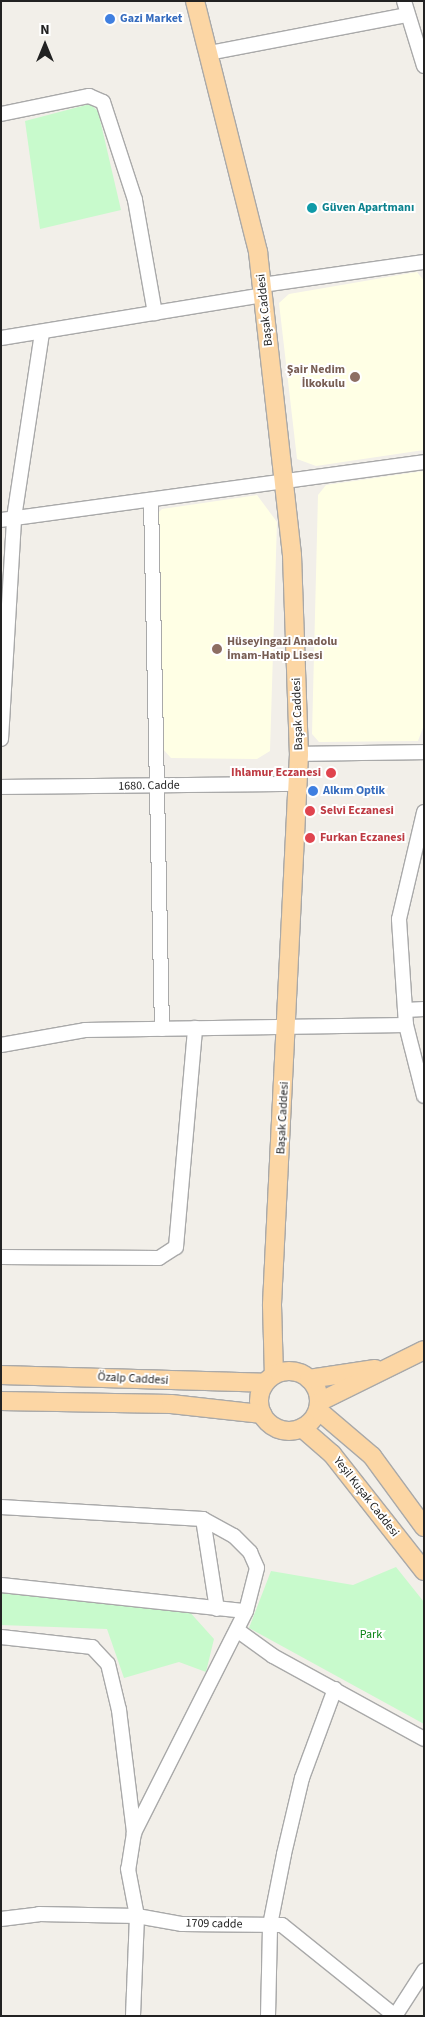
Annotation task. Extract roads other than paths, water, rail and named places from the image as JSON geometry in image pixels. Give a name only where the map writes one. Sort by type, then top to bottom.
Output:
[{"type":"main road","name":"Başak Caddesi","points":[[195,1],[258,252],[292,555],[299,754],[288,1024],[272,1305],[270,1379]]},
{"type":"main road","points":[[390,1366],[308,1378],[292,1372],[270,1379],[260,1395],[262,1414],[284,1431],[302,1428],[318,1406],[390,1366],[424,1350]]},
{"type":"main road","name":"Özalp Caddesi","points":[[1,1375],[270,1379]]},
{"type":"main road","points":[[308,1378],[318,1406],[372,1456],[424,1527]]},
{"type":"main road","name":"Özalp Caddesi","points":[[1,1401],[171,1404],[262,1414]]},
{"type":"main road","name":"Yeşil Kuşak Caddesi","points":[[302,1428],[332,1454],[424,1571]]},
{"type":"street","points":[[209,53],[405,8],[424,66]]},
{"type":"street","points":[[1,114],[89,96],[103,102],[135,200],[155,313]]},
{"type":"street","points":[[1,338],[155,313],[263,290],[424,262]]},
{"type":"street","points":[[1,739],[8,519],[42,332]]},
{"type":"street","points":[[8,519],[150,500],[284,479],[424,462]]},
{"type":"street","points":[[150,500],[162,1028]]},
{"type":"street","points":[[299,754],[424,752]]},
{"type":"street","name":"1680. Cadde","points":[[1,787],[298,784]]},
{"type":"street","points":[[424,812],[399,919],[406,1026],[424,1094]]},
{"type":"street","points":[[406,1010],[424,1009]]},
{"type":"street","points":[[1,1045],[85,1030],[288,1024],[406,1026]]},
{"type":"street","points":[[1,1257],[160,1258],[176,1247],[194,1028]]},
{"type":"street","points":[[1,1506],[204,1519],[219,1525],[250,1552],[257,1568],[246,1611],[134,1833]]},
{"type":"street","points":[[204,1519],[217,1609]]},
{"type":"street","points":[[1,1585],[246,1611]]},
{"type":"street","points":[[236,1630],[335,1690],[424,1738]]},
{"type":"street","points":[[1,1637],[92,1647],[108,1664],[119,1710],[134,1833],[128,1869],[137,1916],[133,2016]]},
{"type":"street","points":[[268,2016],[270,1925],[302,1778],[335,1690]]},
{"type":"street","name":"1709 cadde","points":[[1,1919],[39,1914],[137,1916],[182,1924],[282,1925],[395,2016]]},
{"type":"street","points":[[395,2016],[424,1970]]},
{"type":"place","name":"Gazi Market","points":[[110,19]]},
{"type":"place","name":"Güven Apartmanı","points":[[312,208]]},
{"type":"place","name":"Şair Nedim İlkokulu","points":[[355,377]]},
{"type":"place","name":"Hüseyingazi Anadolu İmam-Hatip Lisesi","points":[[217,649]]},
{"type":"place","name":"Ihlamur Eczanesi","points":[[331,773]]},
{"type":"place","name":"Alkım Optik","points":[[313,791]]},
{"type":"place","name":"Selvi Eczanesi","points":[[310,811]]},
{"type":"place","name":"Furkan Eczanesi","points":[[310,838]]},
{"type":"park label","name":"Park","points":[[371,1635]]}]
